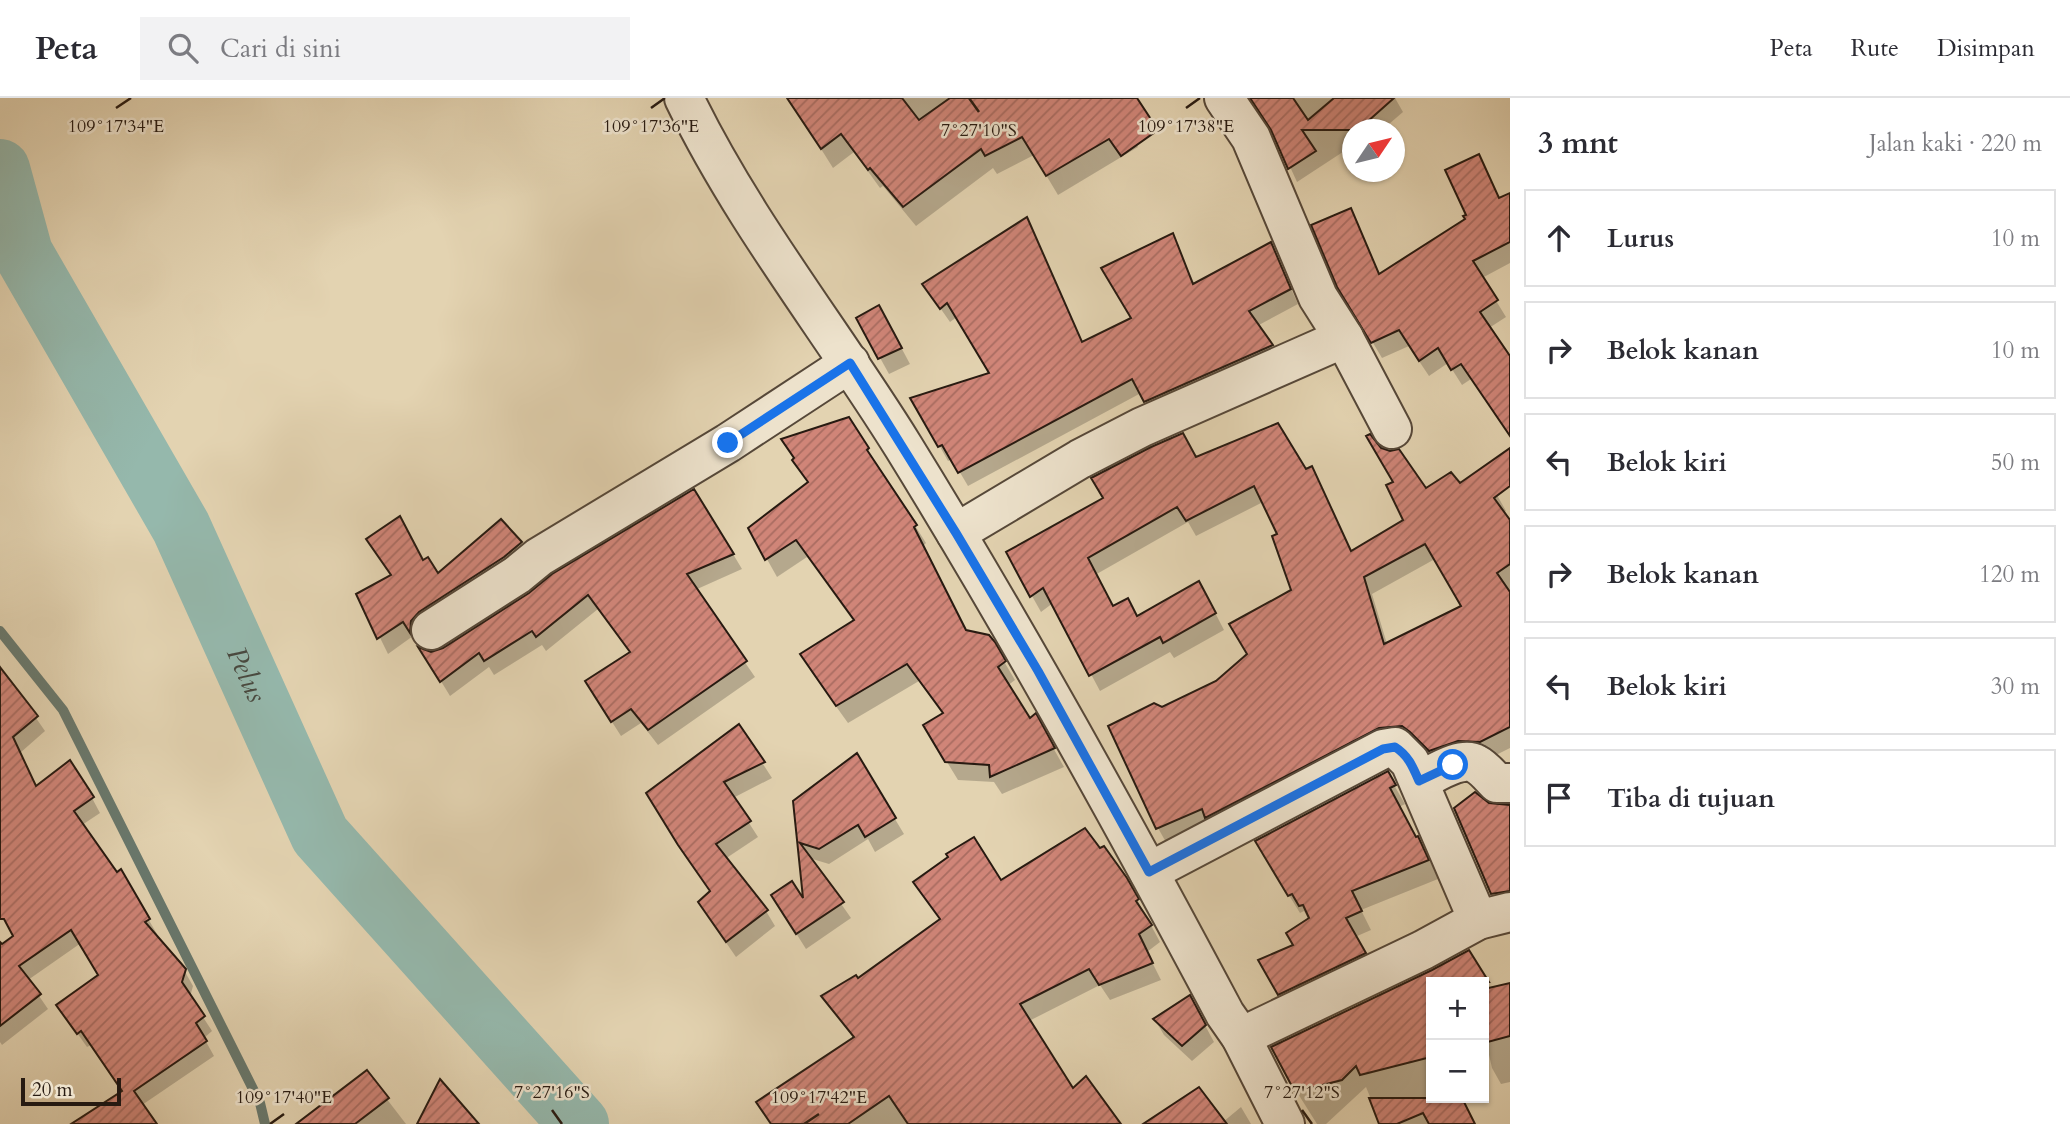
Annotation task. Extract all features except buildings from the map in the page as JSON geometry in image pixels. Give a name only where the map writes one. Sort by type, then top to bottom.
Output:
[{"type":"street","points":[[684,98],[705,141],[769,247],[850,363],[1038,671],[1241,1037],[1285,1124]]},
{"type":"street","points":[[1224,98],[1251,138],[1318,296],[1345,338],[1392,429]]},
{"type":"street","points":[[956,533],[1080,459],[1142,427],[1345,338]]},
{"type":"street","points":[[431,631],[517,575],[539,557],[728,443],[850,363]]},
{"type":"street","points":[[1149,872],[1383,749],[1395,747],[1402,751],[1410,762],[1494,916],[1241,1037]]},
{"type":"street","points":[[1419,781],[1453,765],[1469,761],[1478,764],[1497,783],[1510,783]]},
{"type":"waterway","name":"Pelus","points":[[0,169],[23,253],[181,527],[320,835],[579,1124]]},
{"type":"waterway","points":[[0,631],[63,710],[260,1103],[265,1124]]},
{"type":"route","points":[[728,443],[850,363],[1038,671],[1149,872],[1383,749],[1395,747],[1402,751],[1419,781],[1453,765]]}]
